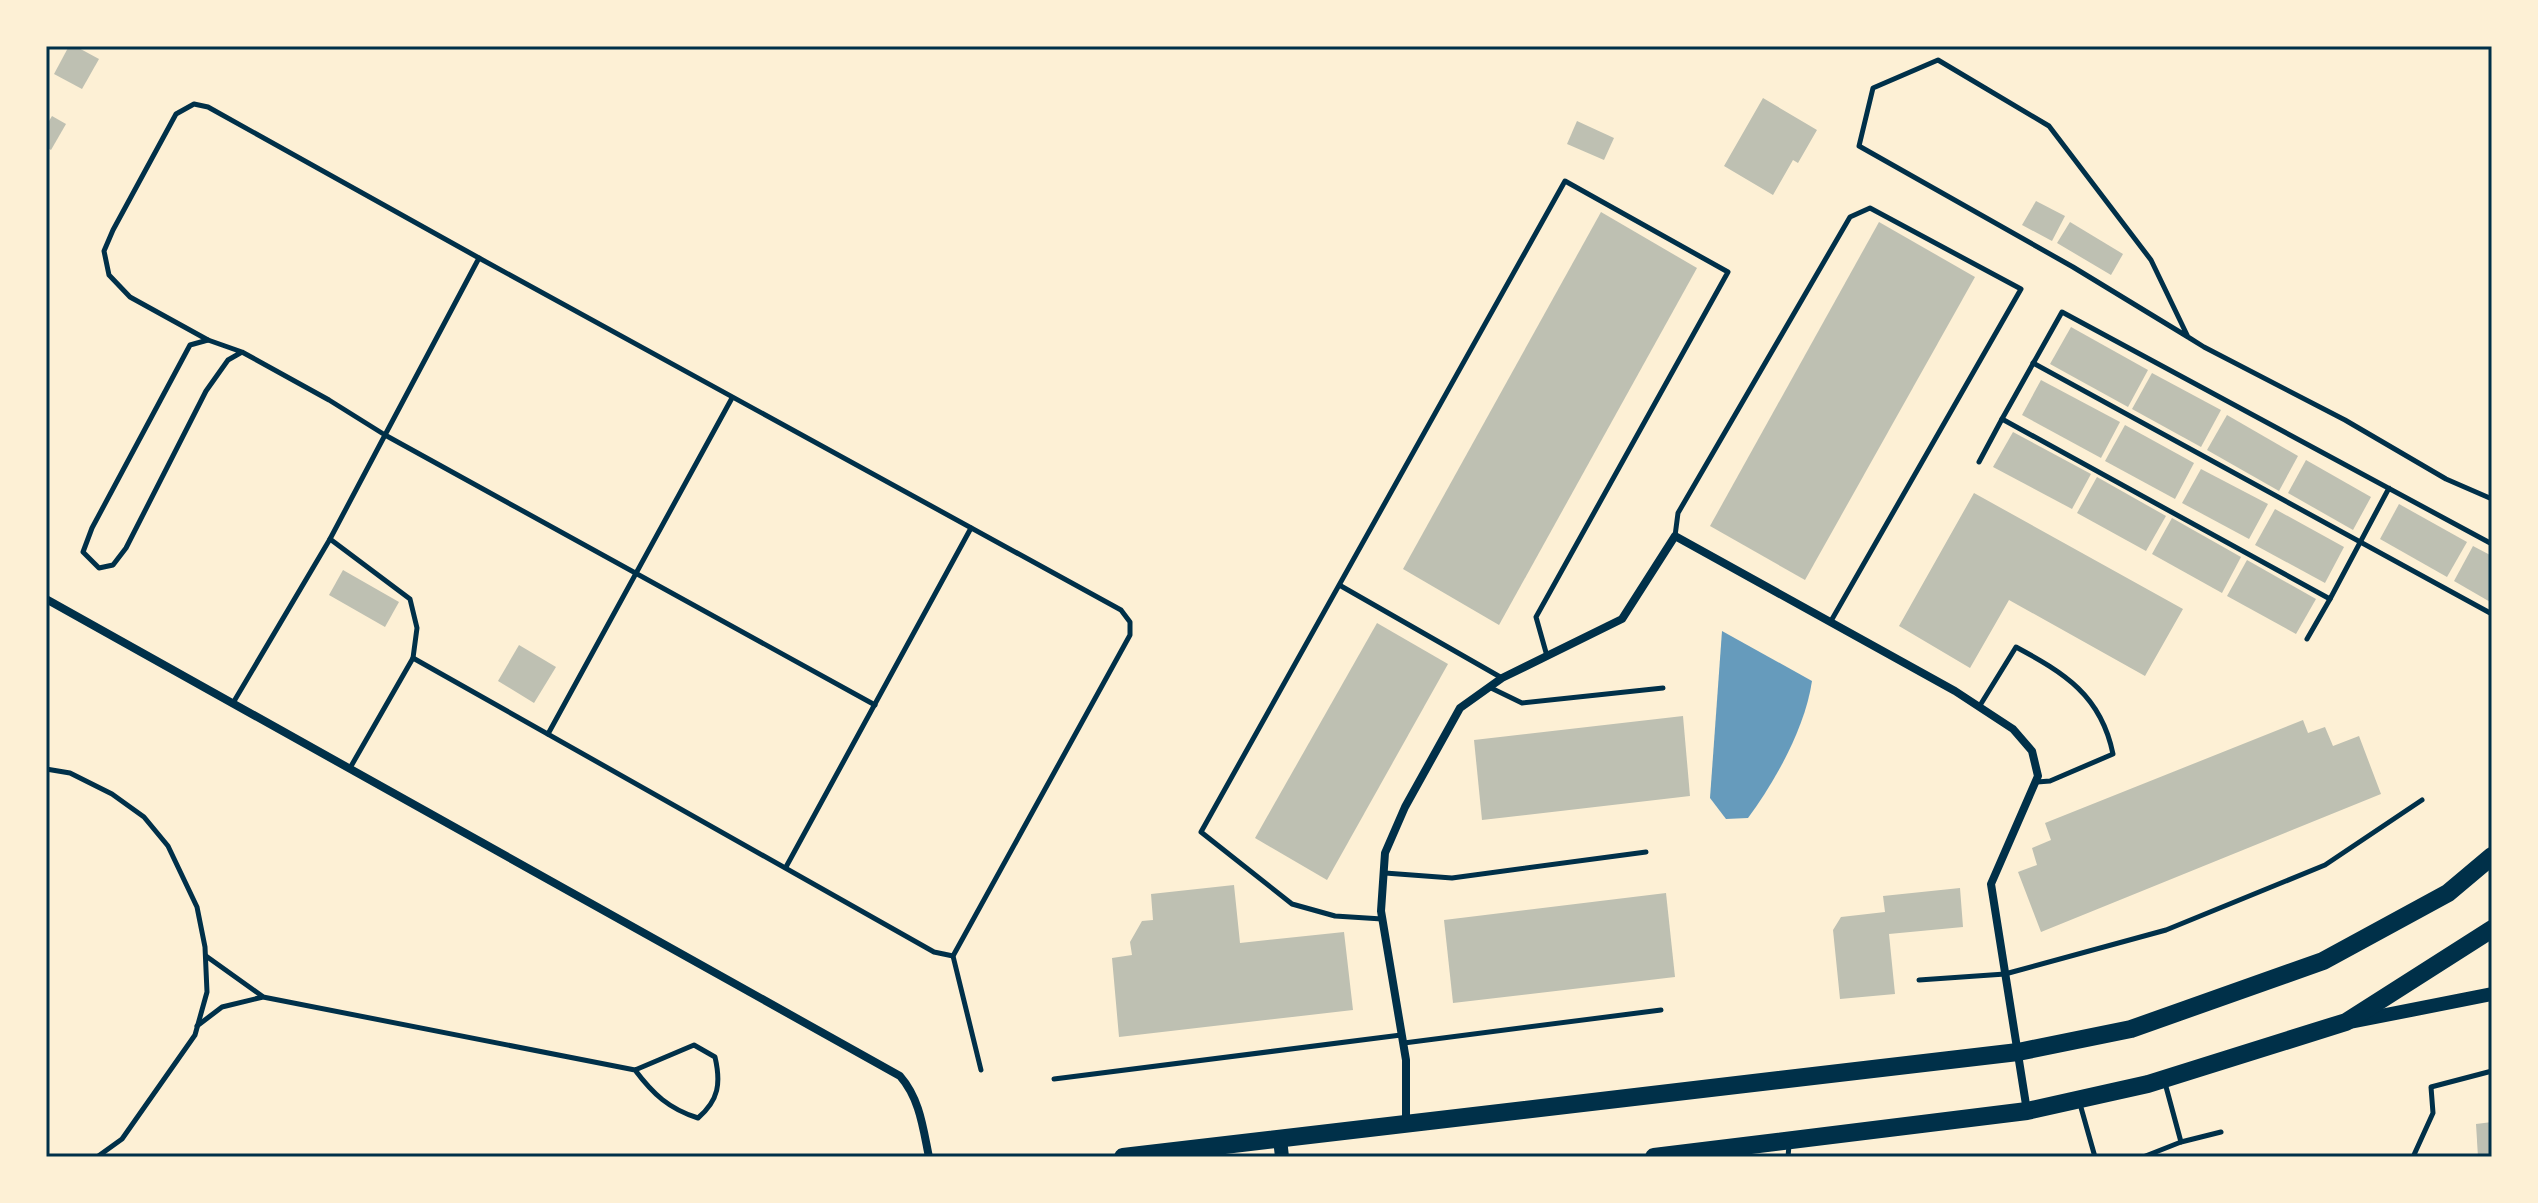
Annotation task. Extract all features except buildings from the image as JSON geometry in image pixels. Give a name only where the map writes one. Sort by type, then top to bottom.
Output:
[{"type":"main road","points":[[1123,1157],[1281,1148],[1406,1124],[2018,1052],[2131,1029],[2323,961],[2448,893],[2492,856]]},
{"type":"main road","points":[[1654,1157],[1788,1149],[2027,1111],[2163,1079],[2346,1022],[2492,929]]},
{"type":"street","points":[[1406,1124],[1406,1060],[1382,919],[1385,853],[1405,807],[1460,708],[1502,678],[1622,619],[1675,536],[1979,707],[2013,729],[2032,751],[2038,776],[1991,884],[2027,1111]]},
{"type":"street","points":[[46,599],[900,1076],[911,1089],[917,1104],[929,1157]]},
{"type":"street","points":[[2346,1022],[2492,994]]},
{"type":"lane","points":[[2188,337],[2151,260],[2049,126],[1938,60],[1873,88],[1859,146],[2073,267],[2188,337],[2345,420],[2446,479],[2492,499]]},
{"type":"lane","points":[[875,705],[385,435],[242,352],[208,340],[130,297],[109,275],[104,251],[176,114],[194,104],[208,107],[1121,610],[1130,622],[1130,635],[953,956],[981,1070]]},
{"type":"lane","points":[[1382,919],[1335,916],[1292,904],[1201,832],[1565,181],[1728,272],[1536,617],[1547,656]]},
{"type":"lane","points":[[1675,536],[1678,513],[1850,217],[1870,208],[2021,289],[1830,622]]},
{"type":"lane","points":[[233,704],[330,539],[479,258]]},
{"type":"lane","points":[[1979,462],[2062,312],[2492,544]]},
{"type":"lane","points":[[208,340],[190,345],[92,528],[83,552],[99,568],[113,565],[126,548],[206,391],[228,360],[242,352]]},
{"type":"lane","points":[[2033,363],[2492,614]]},
{"type":"lane","points":[[548,734],[732,398]]},
{"type":"lane","points":[[2002,419],[2330,599]]},
{"type":"lane","points":[[2307,639],[2389,488]]},
{"type":"lane","points":[[786,867],[971,528]]},
{"type":"lane","points":[[330,539],[410,599],[417,628],[413,658],[350,769]]},
{"type":"lane","points":[[1341,586],[1502,678]]},
{"type":"lane","points":[[1979,707],[2016,647],[2060,671],[2085,694],[2107,731],[2113,754],[2050,781],[2036,782]]},
{"type":"lane","points":[[413,658],[934,952],[953,956]]},
{"type":"lane","points":[[1488,686],[1522,703],[1663,688]]},
{"type":"lane","points":[[46,769],[70,773],[112,794],[144,817],[168,846],[197,907],[206,956],[207,992],[195,1035],[122,1139],[97,1157]]},
{"type":"lane","points":[[1919,980],[2005,974],[2166,930],[2325,865],[2422,800]]},
{"type":"lane","points":[[1384,873],[1452,878],[1646,852]]},
{"type":"lane","points":[[206,956],[263,997],[635,1070],[694,1045],[715,1057],[720,1079],[709,1108],[698,1118],[676,1111],[650,1091],[635,1070]]},
{"type":"lane","points":[[197,1026],[222,1007],[263,997]]},
{"type":"lane","points":[[1054,1079],[1661,1010]]},
{"type":"lane","points":[[2413,1157],[2433,1113],[2431,1087],[2492,1071]]},
{"type":"lane","points":[[2163,1079],[2181,1142]]},
{"type":"lane","points":[[2078,1099],[2095,1157]]},
{"type":"lane","points":[[2143,1157],[2181,1142],[2221,1132]]},
{"type":"water","points":[[1722,631],[1812,681],[1803,717],[1788,753],[1748,818],[1726,819],[1710,798]]}]
